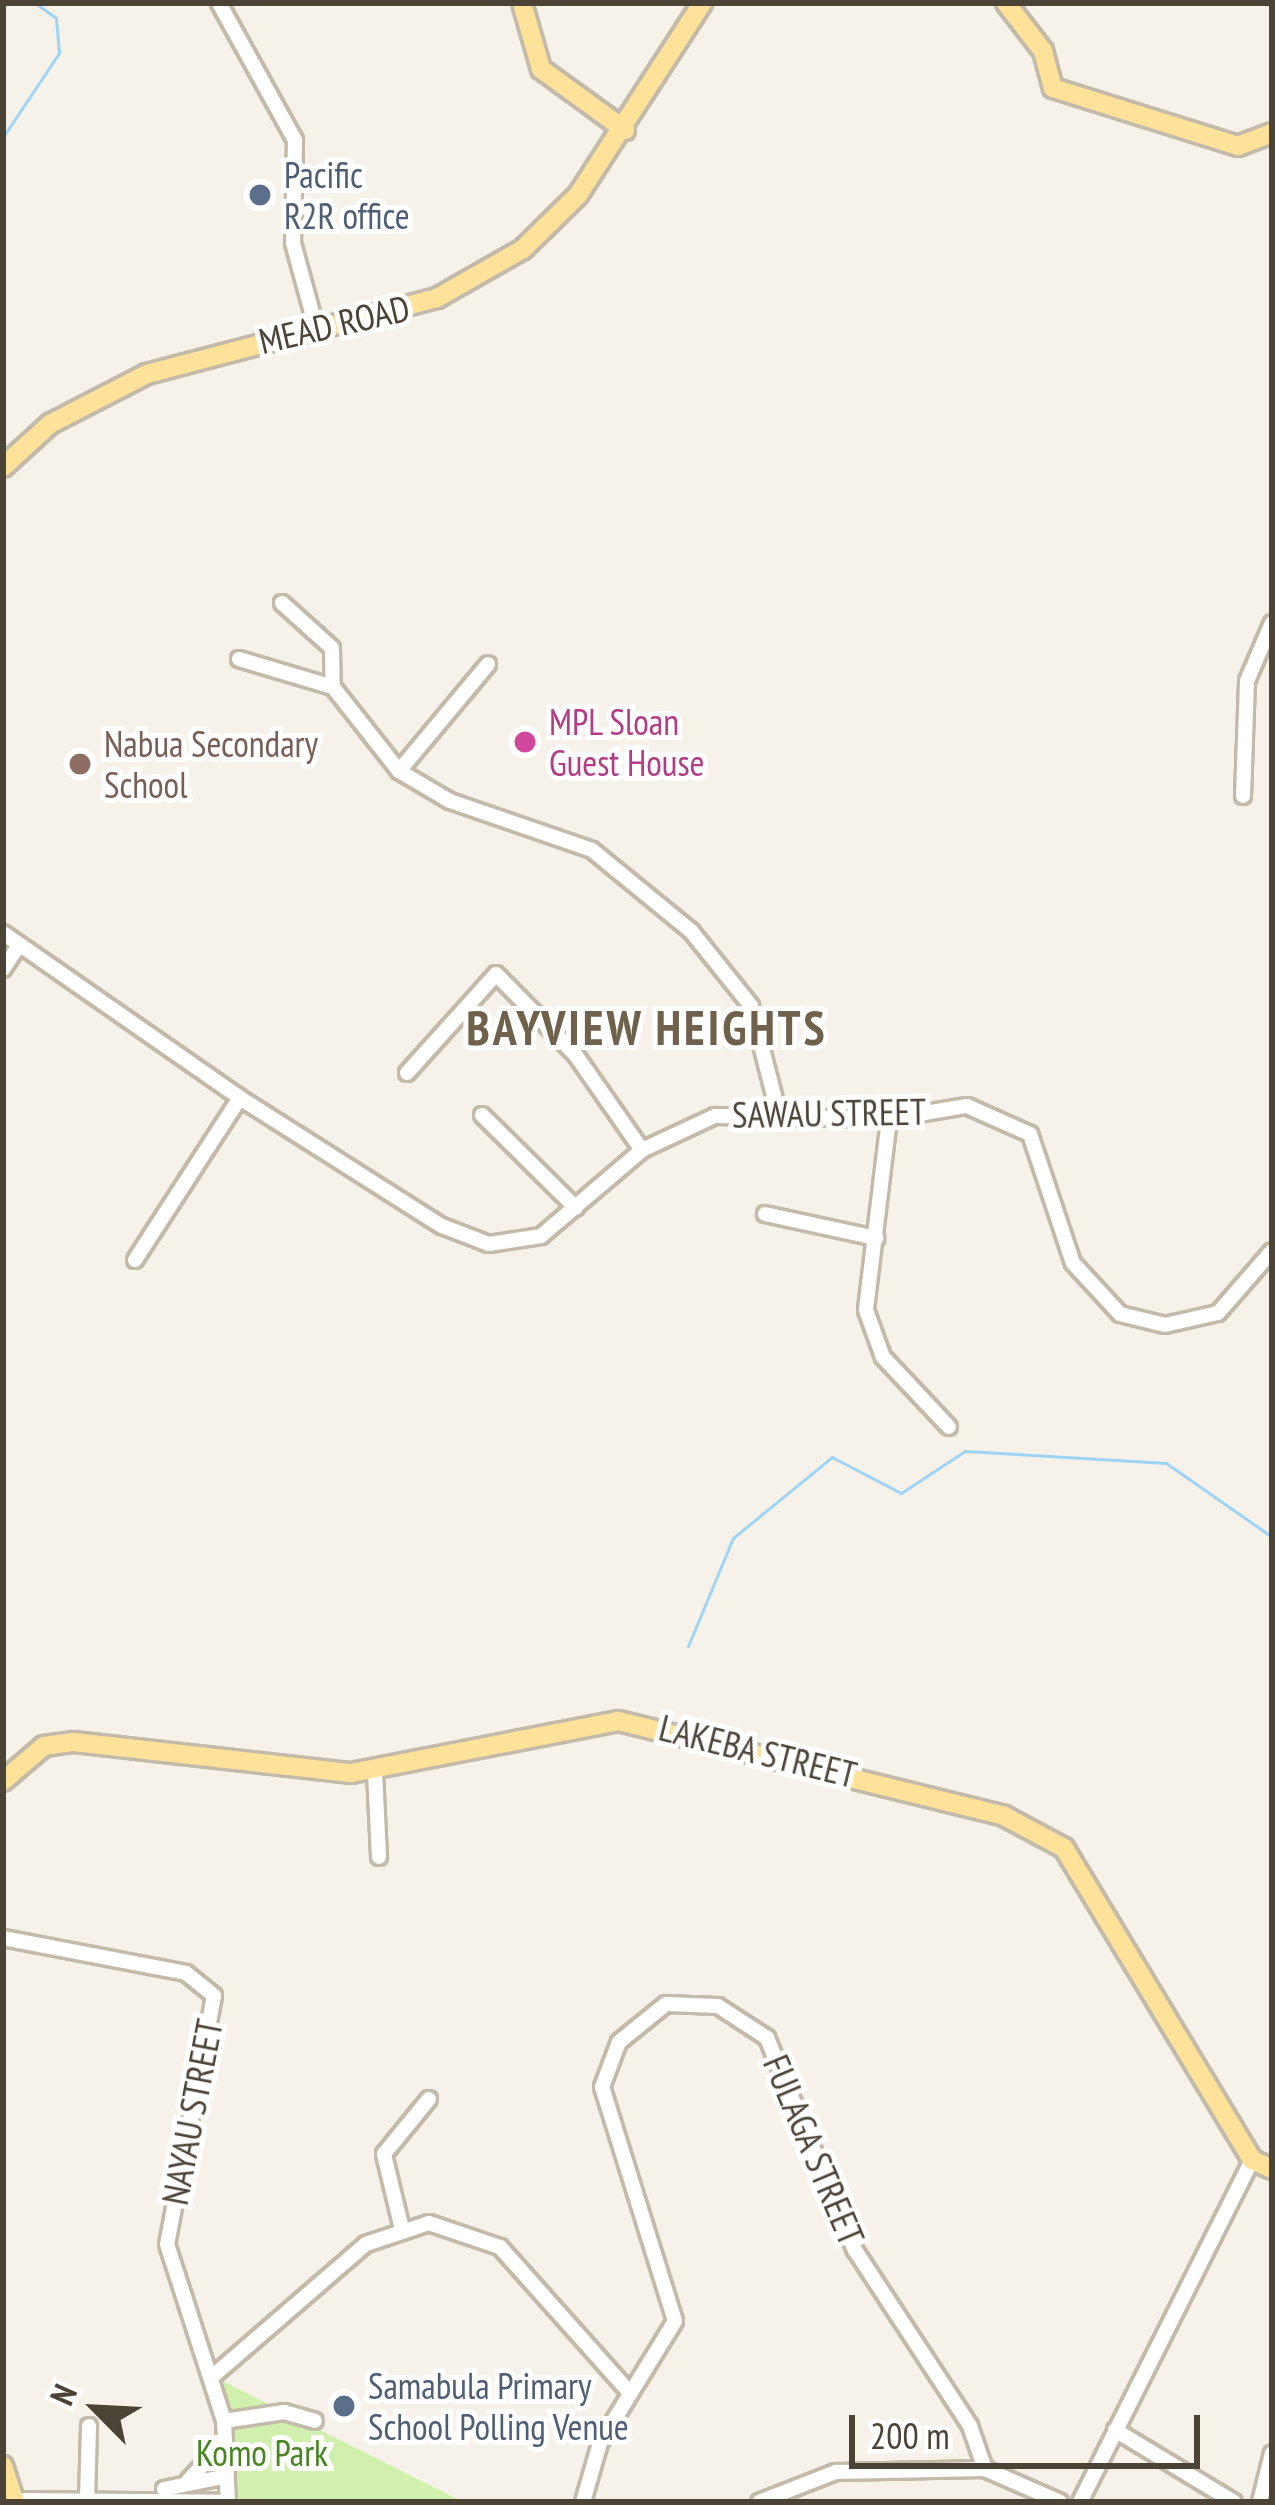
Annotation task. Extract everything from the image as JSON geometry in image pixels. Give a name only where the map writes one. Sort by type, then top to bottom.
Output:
[{"type":"main road","points":[[522,3],[541,70],[625,130]]},
{"type":"main road","name":"MEAD ROAD","points":[[3,467],[50,424],[147,374],[437,298],[524,249],[625,130],[702,3]]},
{"type":"main road","points":[[1006,3],[1043,51],[1053,88],[1238,146],[1272,133]]},
{"type":"main road","name":"LAKEBA STREET","points":[[3,1781],[44,1746],[74,1742],[265,1771],[375,1772],[652,1722],[1042,1831],[1064,1848],[1252,2160]]},
{"type":"main road","points":[[1252,2160],[1272,2169]]},
{"type":"main road","points":[[3,2466],[15,2501]]},
{"type":"street","points":[[219,3],[296,140],[293,243],[317,332]]},
{"type":"street","points":[[282,603],[332,647],[333,687]]},
{"type":"street","points":[[1243,796],[1247,681],[1272,623]]},
{"type":"street","points":[[238,659],[333,687],[399,771],[450,801],[559,832],[663,905],[751,1006],[778,1111]]},
{"type":"street","points":[[399,771],[488,664]]},
{"type":"street","name":"SAWAU STREET","points":[[3,933],[240,1098],[468,1238],[513,1244],[576,1208],[642,1150],[715,1116],[778,1111],[889,1119],[967,1106],[1030,1134],[1072,1263],[1101,1301],[1144,1323],[1218,1313],[1272,1251]]},
{"type":"street","points":[[3,969],[19,944]]},
{"type":"street","points":[[407,1073],[496,974],[575,1054],[642,1150]]},
{"type":"street","points":[[134,1260],[240,1098]]},
{"type":"street","points":[[482,1115],[576,1208]]},
{"type":"street","points":[[889,1119],[872,1334],[949,1427]]},
{"type":"street","points":[[765,1214],[876,1238]]},
{"type":"street","points":[[375,1772],[380,1857]]},
{"type":"street","name":"NAYAU STREET","points":[[3,1938],[186,1973],[214,1996],[167,2244],[224,2421],[228,2502],[148,2495],[15,2501]]},
{"type":"street","name":"FULAGA STREET","points":[[583,2502],[587,2469],[676,2303],[609,2118],[606,2062],[650,2011],[718,2006],[767,2038],[855,2249],[970,2426],[985,2469]]},
{"type":"street","points":[[401,2225],[384,2154],[429,2099]]},
{"type":"street","points":[[1080,2502],[1252,2160]]},
{"type":"street","points":[[213,2376],[340,2264],[401,2225],[460,2225],[500,2247],[630,2393]]},
{"type":"street","points":[[224,2421],[284,2412],[314,2421]]},
{"type":"street","points":[[87,2498],[89,2426]]},
{"type":"street","points":[[1115,2430],[1234,2502]]},
{"type":"street","points":[[184,2484],[224,2441]]},
{"type":"street","points":[[1259,2502],[1272,2452]]},
{"type":"street","points":[[759,2502],[836,2472],[985,2469],[1060,2502]]},
{"type":"street","name":"NAYAU STREET","points":[[148,2495],[227,2476]]},
{"type":"green space","name":"Komo Park","points":[[213,2376],[284,2412],[463,2502],[219,2502]]},
{"type":"waterway","points":[[3,137],[59,53],[56,18],[35,3]]},
{"type":"waterway","points":[[688,1646],[733,1538],[832,1457],[901,1493],[965,1451],[1166,1463],[1272,1537]]},
{"type":"place","name":"Pacific R2R office","points":[[260,195]]},
{"type":"place","name":"MPL Sloan Guest House","points":[[525,742]]},
{"type":"place","name":"Nabua Secondary School","points":[[80,764]]},
{"type":"place","name":"Samabula Primary School Polling Venue","points":[[344,2406]]},
{"type":"district","name":"BAYVIEW HEIGHTS","points":[[647,1028]]}]
